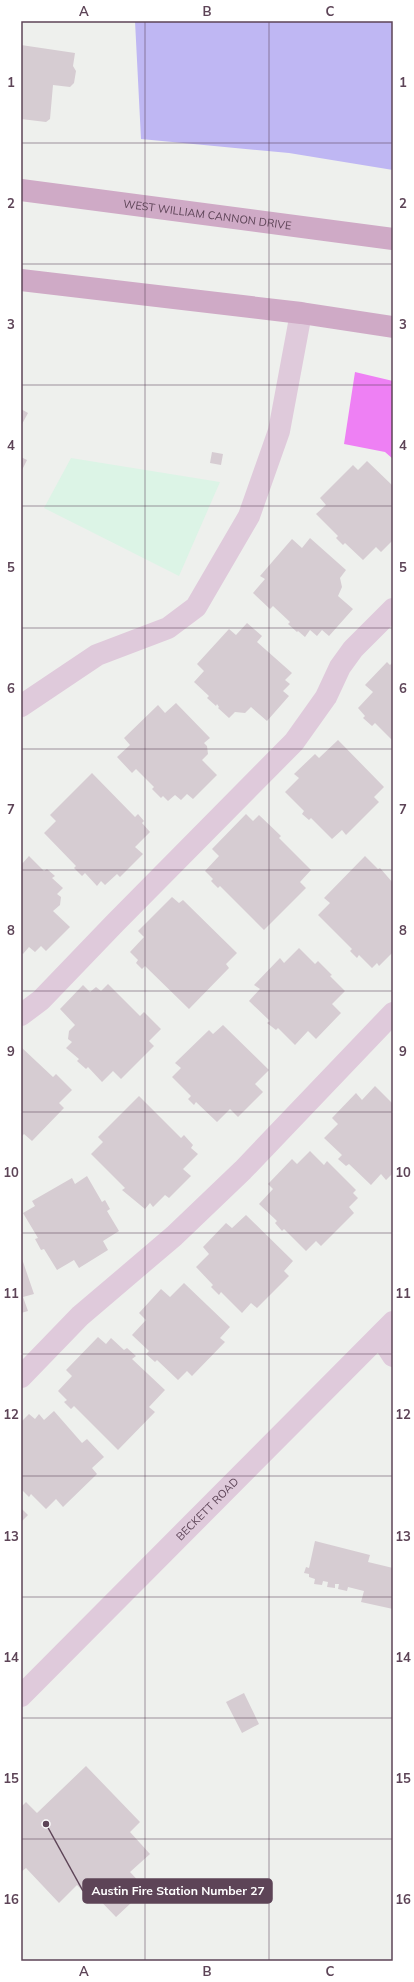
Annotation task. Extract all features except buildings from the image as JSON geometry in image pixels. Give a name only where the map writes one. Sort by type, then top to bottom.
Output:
[{"type":"main road","name":"WEST WILLIAM CANNON DRIVE","points":[[21,190],[393,239]]},
{"type":"main road","points":[[21,280],[301,313],[393,327]]},
{"type":"street","points":[[21,706],[97,655],[168,628],[196,607],[251,508],[279,431],[301,313]]},
{"type":"street","points":[[21,1015],[41,1000],[294,742],[326,697],[340,667],[354,649],[393,609]]},
{"type":"street","points":[[21,1377],[80,1316],[158,1250],[237,1175],[393,1013]]},
{"type":"street","points":[[386,1329],[393,1356]]},
{"type":"street","name":"BECKETT ROAD","points":[[21,1696],[386,1329]]},
{"type":"shaded area","points":[[135,21],[393,21],[393,170],[289,153],[141,139]]},
{"type":"shaded area","points":[[355,372],[393,381],[393,459],[385,452],[344,444]]},
{"type":"sand","points":[[71,458],[220,482],[179,576],[44,508]]},
{"type":"place","name":"Austin Fire Station Number 27","points":[[46,1824]]}]
